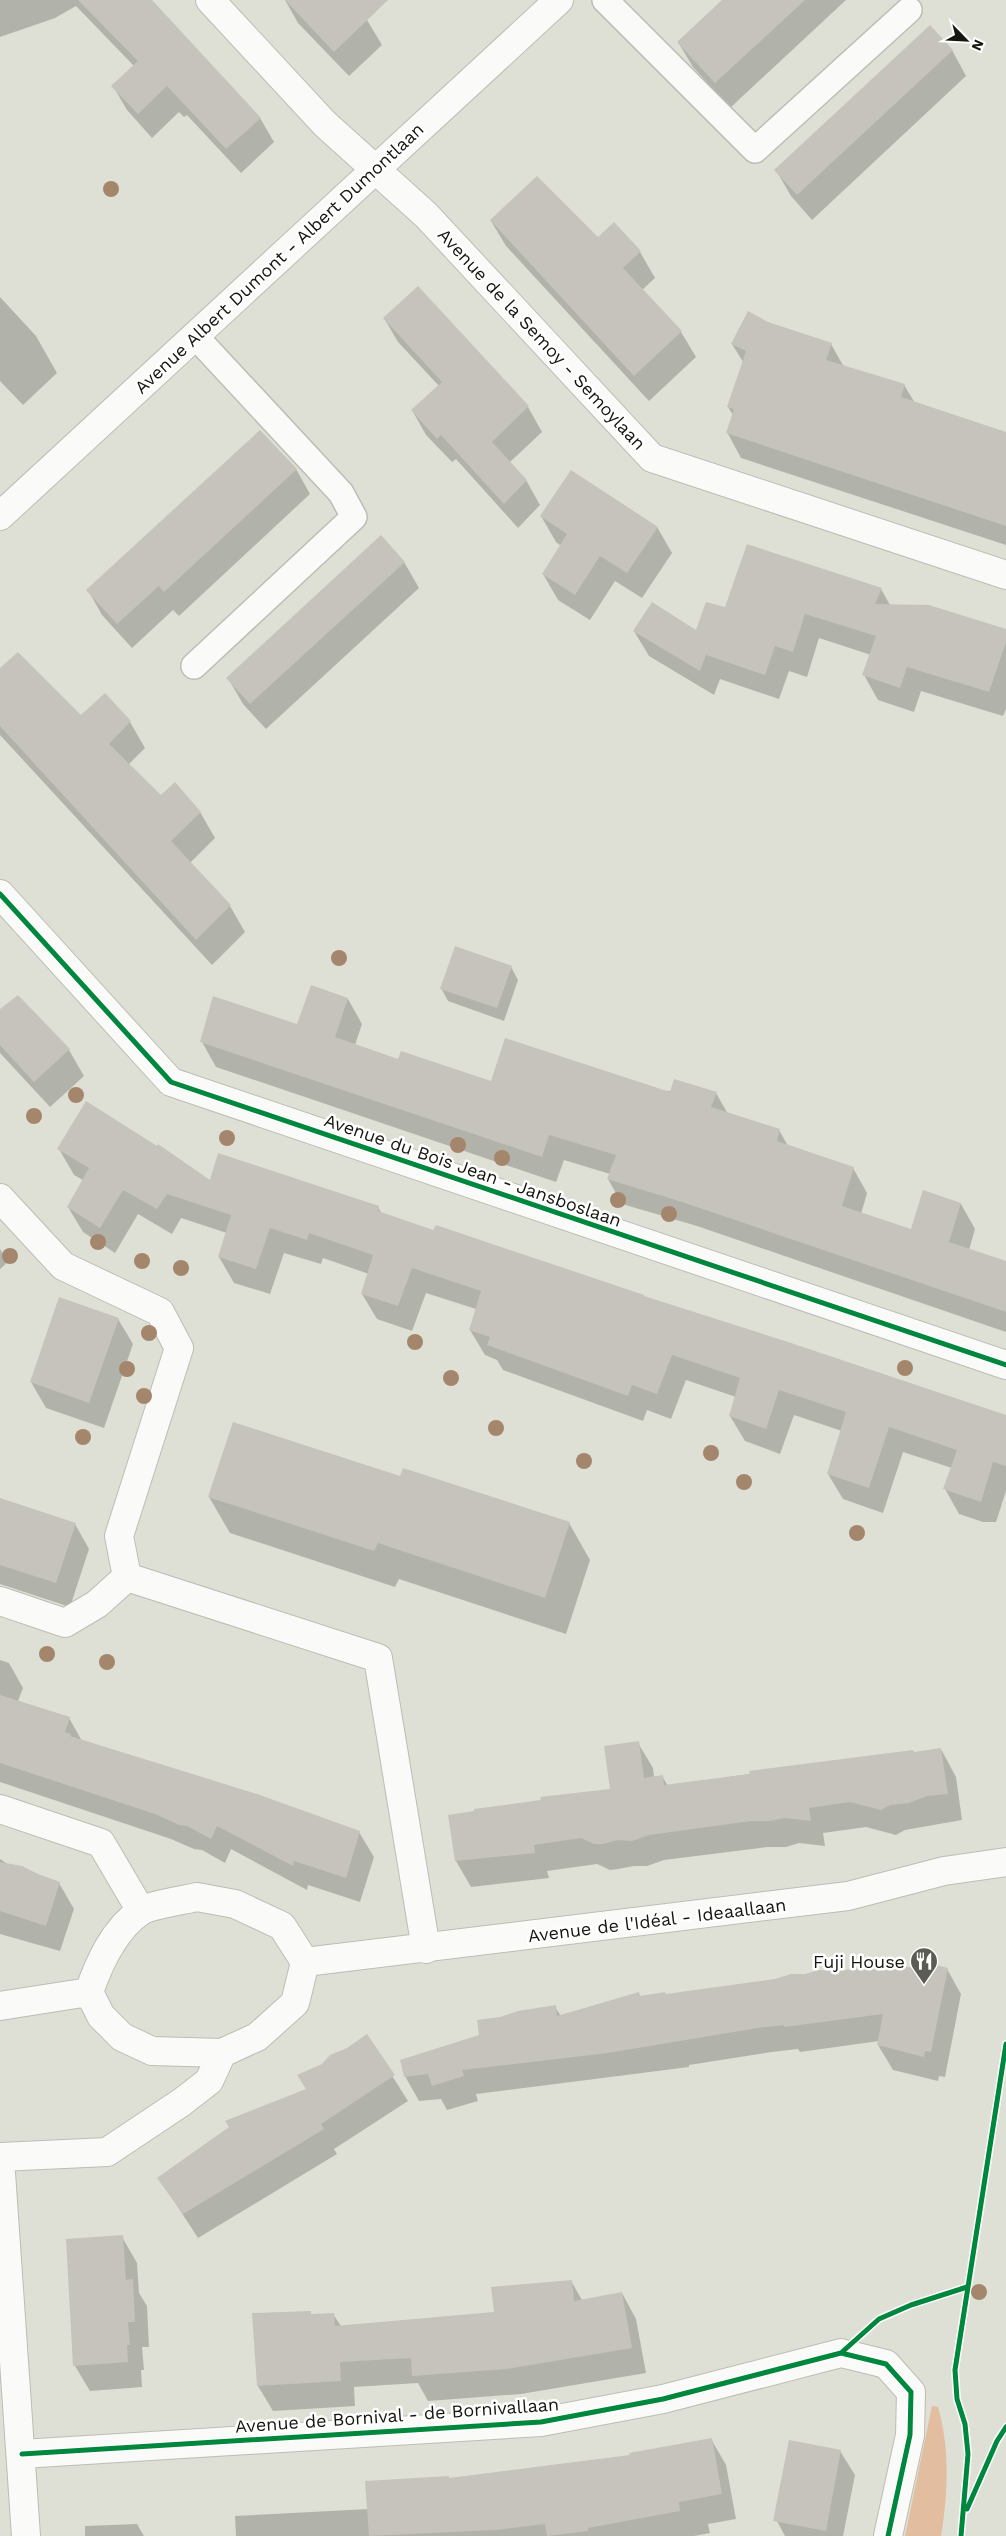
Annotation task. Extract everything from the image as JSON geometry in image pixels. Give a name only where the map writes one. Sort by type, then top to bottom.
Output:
[{"type":"street","name":"Avenue de la Semoy - Semoylaan","points":[[210,0],[325,124],[426,215],[652,458],[1006,575]]},
{"type":"street","name":"Avenue Albert Dumont - Albert Dumontlaan","points":[[0,516],[196,337],[374,168],[559,0]]},
{"type":"street","name":"Avenue du Bois Jean - Jansboslaan","points":[[0,894],[171,1082],[1006,1365]]},
{"type":"street","points":[[0,1198],[63,1266],[160,1312],[179,1348],[119,1536],[127,1578]]},
{"type":"street","points":[[0,1601],[64,1623],[97,1604],[127,1578]]},
{"type":"street","points":[[127,1578],[378,1658],[426,1949]]},
{"type":"street","points":[[0,1809],[101,1843],[141,1910]]},
{"type":"street","name":"Avenue de l'Idéal - Ideaallaan","points":[[305,1962],[426,1949],[848,1896],[944,1871],[1006,1862]]},
{"type":"street","points":[[197,1897],[235,1904],[282,1926],[305,1962],[295,2003],[257,2037],[222,2052],[152,2051],[122,2037],[101,2016],[90,1992],[98,1968],[116,1936],[141,1910],[197,1897]]},
{"type":"street","points":[[0,2006],[90,1992]]},
{"type":"street","points":[[26,2536],[22,2454],[0,2158],[107,2152],[182,2102],[209,2081],[222,2052]]},
{"type":"street","name":"Avenue de Bornival - de Bornivallaan","points":[[22,2454],[541,2422],[663,2399],[841,2353],[886,2364],[911,2392],[910,2435],[888,2536]]},
{"type":"lane","points":[[605,0],[755,150],[909,10]]},
{"type":"lane","points":[[194,666],[354,517],[341,493],[196,337]]},
{"type":"shaded area","points":[[932,2406],[938,2407],[945,2439],[947,2471],[941,2536],[905,2536]]},
{"type":"building","points":[[78,0],[152,0],[261,118],[226,149],[167,86],[138,114],[111,86],[138,61]]},
{"type":"building","points":[[285,0],[388,0],[334,52]]},
{"type":"building","points":[[722,0],[805,0],[715,83],[677,42]]},
{"type":"building","points":[[930,25],[953,50],[797,195],[774,170]]},
{"type":"building","points":[[537,176],[598,237],[614,222],[641,251],[623,268],[682,331],[634,376],[490,220]]},
{"type":"building","points":[[418,286],[529,406],[492,442],[527,480],[504,504],[441,435],[437,439],[411,410],[442,382],[383,318]]},
{"type":"building","points":[[748,311],[768,322],[832,343],[826,360],[905,384],[901,397],[1006,432],[1006,526],[726,433],[734,409],[727,407],[746,351],[731,344]]},
{"type":"building","points":[[260,430],[297,469],[164,592],[159,586],[117,624],[86,590]]},
{"type":"building","points":[[571,470],[658,527],[627,573],[600,556],[575,595],[542,574],[567,534],[540,516]]},
{"type":"building","points":[[381,535],[405,562],[250,704],[226,678]]},
{"type":"building","points":[[747,544],[882,588],[875,604],[929,605],[1006,629],[1006,642],[989,692],[907,667],[900,688],[862,675],[876,636],[805,614],[793,652],[775,646],[765,675],[706,655],[700,671],[633,631],[652,602],[696,630],[706,602],[725,607]]},
{"type":"building","points":[[18,652],[81,715],[105,693],[131,721],[109,744],[161,795],[175,782],[201,812],[171,841],[231,905],[196,940],[0,726],[0,668]]},
{"type":"building","points":[[455,946],[512,966],[497,1008],[440,989]]},
{"type":"building","points":[[311,985],[348,998],[335,1037],[398,1059],[401,1051],[491,1081],[505,1038],[670,1092],[674,1079],[717,1092],[711,1107],[780,1129],[777,1141],[854,1167],[842,1206],[911,1229],[923,1190],[961,1203],[949,1242],[1006,1261],[1006,1312],[682,1202],[607,1179],[616,1155],[549,1135],[542,1157],[200,1042],[213,996],[297,1024]]},
{"type":"building","points":[[18,995],[70,1049],[34,1082],[0,1045],[0,1009]]},
{"type":"building","points":[[86,1101],[157,1146],[158,1144],[210,1180],[218,1153],[379,1206],[378,1211],[433,1230],[436,1225],[644,1296],[1006,1415],[1006,1466],[993,1462],[981,1502],[943,1489],[957,1450],[889,1427],[869,1488],[827,1474],[846,1412],[779,1390],[766,1429],[729,1416],[740,1378],[672,1355],[657,1394],[632,1385],[628,1396],[487,1345],[490,1337],[469,1330],[481,1291],[412,1268],[398,1306],[361,1294],[373,1255],[309,1233],[307,1240],[270,1228],[256,1269],[218,1257],[231,1215],[167,1194],[157,1209],[123,1190],[100,1228],[67,1207],[89,1168],[57,1149]]},
{"type":"building","points":[[59,1297],[119,1318],[89,1403],[30,1382]]},
{"type":"building","points":[[233,1422],[400,1476],[403,1468],[570,1522],[545,1598],[378,1543],[374,1551],[208,1497]]},
{"type":"building","points":[[0,1498],[76,1523],[56,1583],[0,1565]]},
{"type":"building","points":[[0,1695],[70,1717],[65,1732],[71,1734],[70,1736],[257,1794],[360,1831],[346,1878],[294,1861],[293,1866],[217,1826],[211,1839],[187,1826],[179,1825],[155,1814],[0,1763]]},
{"type":"building","points":[[639,1741],[644,1778],[663,1775],[664,1785],[750,1774],[749,1771],[941,1748],[948,1794],[927,1796],[909,1803],[890,1805],[881,1810],[850,1802],[809,1808],[811,1821],[784,1818],[771,1821],[751,1821],[649,1835],[632,1841],[618,1840],[603,1844],[594,1844],[581,1838],[534,1845],[535,1853],[455,1861],[448,1815],[474,1811],[474,1809],[541,1800],[540,1797],[610,1789],[604,1746]]},
{"type":"building","points":[[0,1862],[22,1866],[60,1882],[46,1926],[0,1911]]},
{"type":"building","points":[[915,1960],[948,1968],[931,2052],[925,2051],[924,2057],[877,2045],[883,2014],[784,2027],[784,2025],[758,2028],[608,2053],[462,2070],[464,2076],[432,2086],[428,2074],[404,2077],[400,2060],[479,2035],[477,2020],[500,2017],[518,2011],[556,2005],[557,2016],[639,1992],[640,1996],[665,1992],[666,1994],[775,1979],[791,1974],[805,1974],[819,1970],[837,1971],[892,1964],[913,1968]]},
{"type":"building","points":[[367,2034],[395,2075],[321,2124],[324,2129],[183,2214],[157,2178],[229,2127],[225,2121],[306,2089],[297,2075],[322,2064],[330,2055],[347,2048]]},
{"type":"building","points":[[123,2235],[126,2280],[133,2279],[135,2322],[128,2322],[130,2345],[127,2345],[128,2362],[73,2366],[66,2239]]},
{"type":"building","points":[[572,2280],[574,2301],[622,2292],[632,2348],[506,2369],[412,2376],[411,2358],[340,2362],[341,2381],[257,2386],[252,2313],[311,2311],[311,2314],[334,2313],[335,2326],[494,2312],[491,2287]]},
{"type":"building","points":[[712,2438],[722,2494],[679,2502],[680,2511],[588,2528],[588,2531],[547,2536],[545,2524],[495,2530],[369,2536],[365,2481],[449,2476],[449,2478],[630,2455],[629,2453]]},
{"type":"building","points":[[789,2440],[841,2450],[826,2531],[773,2521]]},
{"type":"cycle path","points":[[0,894],[171,1082],[1006,1365]]},
{"type":"cycle path","points":[[961,2536],[968,2454],[965,2424],[957,2399],[955,2370],[1006,2044]]},
{"type":"cycle path","points":[[841,2353],[879,2319],[911,2305],[967,2287]]},
{"type":"cycle path","points":[[22,2454],[541,2422],[663,2399],[841,2353],[886,2364],[911,2392],[910,2435],[888,2536]]},
{"type":"cycle path","points":[[967,2509],[997,2441],[1006,2427]]},
{"type":"place","name":"Fuji House","points":[[924,1985]]}]
